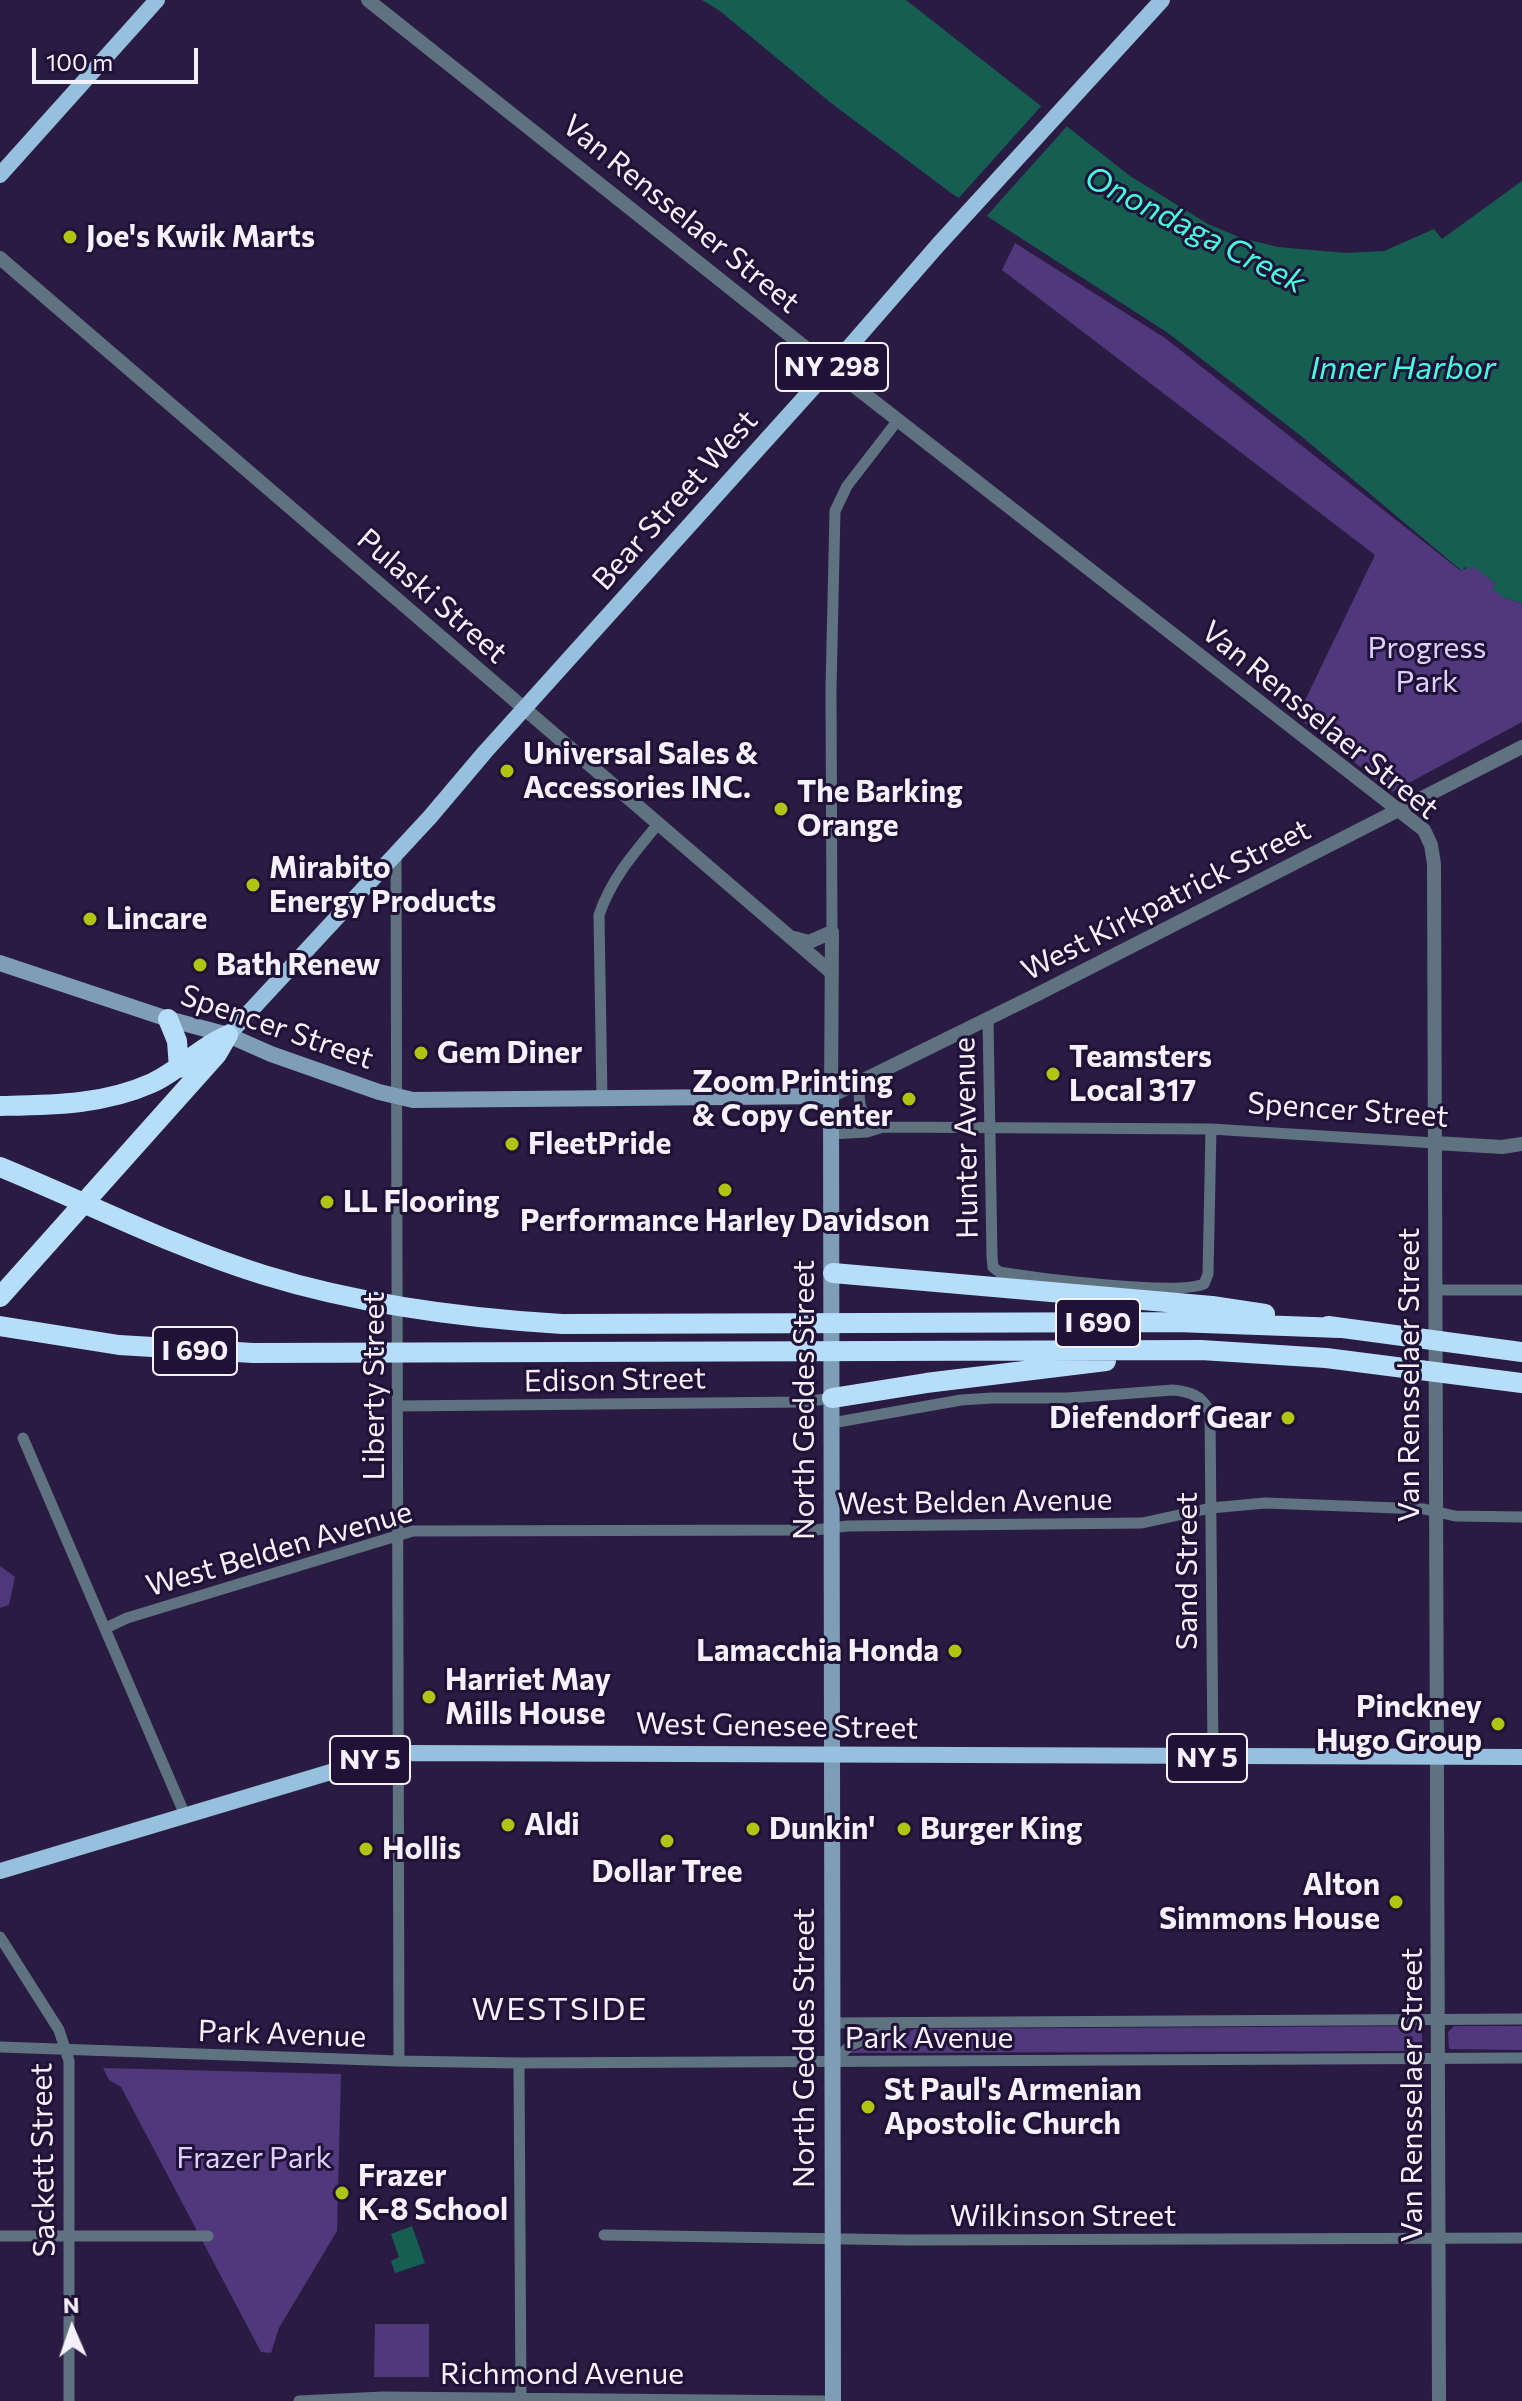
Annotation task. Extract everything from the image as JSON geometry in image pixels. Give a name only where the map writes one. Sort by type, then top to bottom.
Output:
[{"type":"highway","points":[[168,1019],[177,1041],[179,1068]]},
{"type":"highway","points":[[0,1106],[76,1104],[116,1096],[152,1083],[228,1035]]},
{"type":"highway","points":[[0,1297],[217,1054],[228,1035]]},
{"type":"highway","name":"I 690","points":[[0,1167],[210,1257],[265,1275],[379,1302],[475,1318],[562,1324],[1176,1322],[1340,1328],[1522,1352]]},
{"type":"highway","points":[[833,1273],[1212,1306],[1340,1328]]},
{"type":"highway","name":"I 690","points":[[6,1328],[119,1345],[210,1352],[1201,1350],[1326,1358],[1522,1383]]},
{"type":"highway","points":[[832,1398],[1067,1365],[1242,1353]]},
{"type":"main road","points":[[0,175],[157,0]]},
{"type":"main road","name":"Bear Street West","points":[[228,1035],[396,853],[938,245],[1160,2]]},
{"type":"main road","name":"Spencer Street","points":[[0,963],[168,1019],[228,1035],[271,1054],[396,1097],[432,1101],[831,1096]]},
{"type":"main road","name":"North Geddes Street","points":[[831,1096],[833,2401]]},
{"type":"main road","name":"West Genesee Street","points":[[0,1871],[399,1754],[466,1751],[1213,1758],[1522,1757]]},
{"type":"street","name":"Van Rensselaer Street","points":[[368,0],[831,368],[1424,830],[1431,845],[1434,864],[1439,2401]]},
{"type":"street","name":"Pulaski Street","points":[[0,258],[832,973]]},
{"type":"street","name":"North Geddes Street","points":[[831,1096],[831,689],[835,511],[847,486],[898,420]]},
{"type":"street","name":"West Kirkpatrick Street","points":[[831,1096],[1522,747]]},
{"type":"street","points":[[602,1100],[599,915],[620,870],[658,824]]},
{"type":"street","name":"Liberty Street","points":[[396,853],[399,2061]]},
{"type":"street","points":[[790,936],[809,942],[832,932]]},
{"type":"street","name":"Hunter Avenue","points":[[988,1019],[992,1256],[993,1267],[999,1272],[1140,1286],[1196,1287],[1204,1284],[1208,1274],[1211,1129]]},
{"type":"street","points":[[860,1083],[860,1109],[866,1119],[883,1127]]},
{"type":"street","name":"Spencer Street","points":[[831,1134],[867,1132],[883,1127],[1211,1129],[1502,1147],[1522,1144]]},
{"type":"street","points":[[1435,1290],[1522,1290]]},
{"type":"street","name":"Sand Street","points":[[832,1423],[977,1399],[1068,1398],[1173,1390],[1192,1393],[1205,1402],[1210,1412],[1213,1758]]},
{"type":"street","name":"Edison Street","points":[[398,1406],[804,1402],[832,1398]]},
{"type":"street","points":[[23,1438],[185,1815]]},
{"type":"street","name":"West Belden Avenue","points":[[106,1628],[127,1618],[413,1531],[558,1532],[1142,1523],[1211,1508],[1265,1503],[1436,1512],[1455,1516],[1522,1517]]},
{"type":"street","name":"Sackett Street","points":[[0,1937],[42,2001],[69,2061],[69,2401]]},
{"type":"street","name":"Park Avenue","points":[[831,2023],[1522,2019]]},
{"type":"street","points":[[832,2062],[851,2045],[910,2022]]},
{"type":"street","name":"Park Avenue","points":[[0,2047],[519,2063],[1522,2058]]},
{"type":"street","points":[[519,2063],[521,2400]]},
{"type":"street","name":"Wilkinson Street","points":[[604,2235],[832,2239],[1522,2238]]},
{"type":"street","points":[[0,2236],[208,2236]]},
{"type":"street","name":"Richmond Avenue","points":[[299,2401],[824,2401]]},
{"type":"green space","name":"Progress Park","points":[[1015,243],[1165,338],[1461,571],[1472,565],[1496,584],[1493,588],[1505,598],[1522,603],[1522,722],[1392,792],[1297,717],[1375,555],[1002,270]]},
{"type":"green space","points":[[0,1566],[15,1577],[9,1605],[0,1608]]},
{"type":"green space","points":[[1415,2026],[1422,2029],[1422,2048],[1415,2051],[849,2053],[915,2029]]},
{"type":"green space","points":[[1454,2026],[1522,2026],[1522,2050],[1449,2049],[1448,2032]]},
{"type":"green space","name":"Frazer Park","points":[[103,2068],[341,2074],[337,2231],[279,2328],[271,2353],[261,2352],[121,2087],[109,2080]]},
{"type":"green space","points":[[375,2324],[429,2324],[429,2377],[374,2377]]},
{"type":"water","name":"Inner Harbor","points":[[702,0],[906,0],[1130,176],[1208,224],[1241,238],[1278,247],[1346,253],[1384,251],[1434,229],[1442,239],[1522,181],[1522,603],[1505,598],[1492,589],[1496,584],[1472,566],[1462,571],[1301,436],[1168,333],[951,193]]},
{"type":"water","points":[[412,2226],[425,2263],[395,2273],[391,2261],[399,2257],[391,2234]]},
{"type":"pier","points":[[1044,103],[1069,124],[984,219],[956,201]]},
{"type":"place","name":"Joe's Kwik Marts","points":[[70,237]]},
{"type":"place","name":"Universal Sales & Accessories INC.","points":[[507,771]]},
{"type":"place","name":"The Barking Orange","points":[[781,809]]},
{"type":"place","name":"Mirabito Energy Products","points":[[253,885]]},
{"type":"place","name":"Lincare","points":[[90,919]]},
{"type":"place","name":"Bath Renew","points":[[200,965]]},
{"type":"place","name":"Gem Diner","points":[[421,1053]]},
{"type":"place","name":"Teamsters Local 317","points":[[1053,1074]]},
{"type":"place","name":"Zoom Printing & Copy Center","points":[[909,1099]]},
{"type":"place","name":"FleetPride","points":[[512,1144]]},
{"type":"place","name":"Performance Harley Davidson","points":[[725,1190]]},
{"type":"place","name":"LL Flooring","points":[[327,1202]]},
{"type":"place","name":"Diefendorf Gear","points":[[1288,1418]]},
{"type":"place","name":"Lamacchia Honda","points":[[955,1651]]},
{"type":"place","name":"Harriet May Mills House","points":[[429,1697]]},
{"type":"place","name":"Pinckney Hugo Group","points":[[1498,1724]]},
{"type":"place","name":"Aldi","points":[[508,1825]]},
{"type":"place","name":"Dunkin'","points":[[753,1829]]},
{"type":"place","name":"Burger King","points":[[904,1829]]},
{"type":"place","name":"Dollar Tree","points":[[667,1841]]},
{"type":"place","name":"Hollis","points":[[366,1849]]},
{"type":"place","name":"Alton Simmons House","points":[[1396,1902]]},
{"type":"place","name":"St Paul's Armenian Apostolic Church","points":[[868,2107]]},
{"type":"place","name":"Frazer K-8 School","points":[[342,2193]]},
{"type":"district","name":"WESTSIDE","points":[[560,2009]]},
{"type":"water label","name":"Onondaga Creek","points":[[1195,230]]}]
